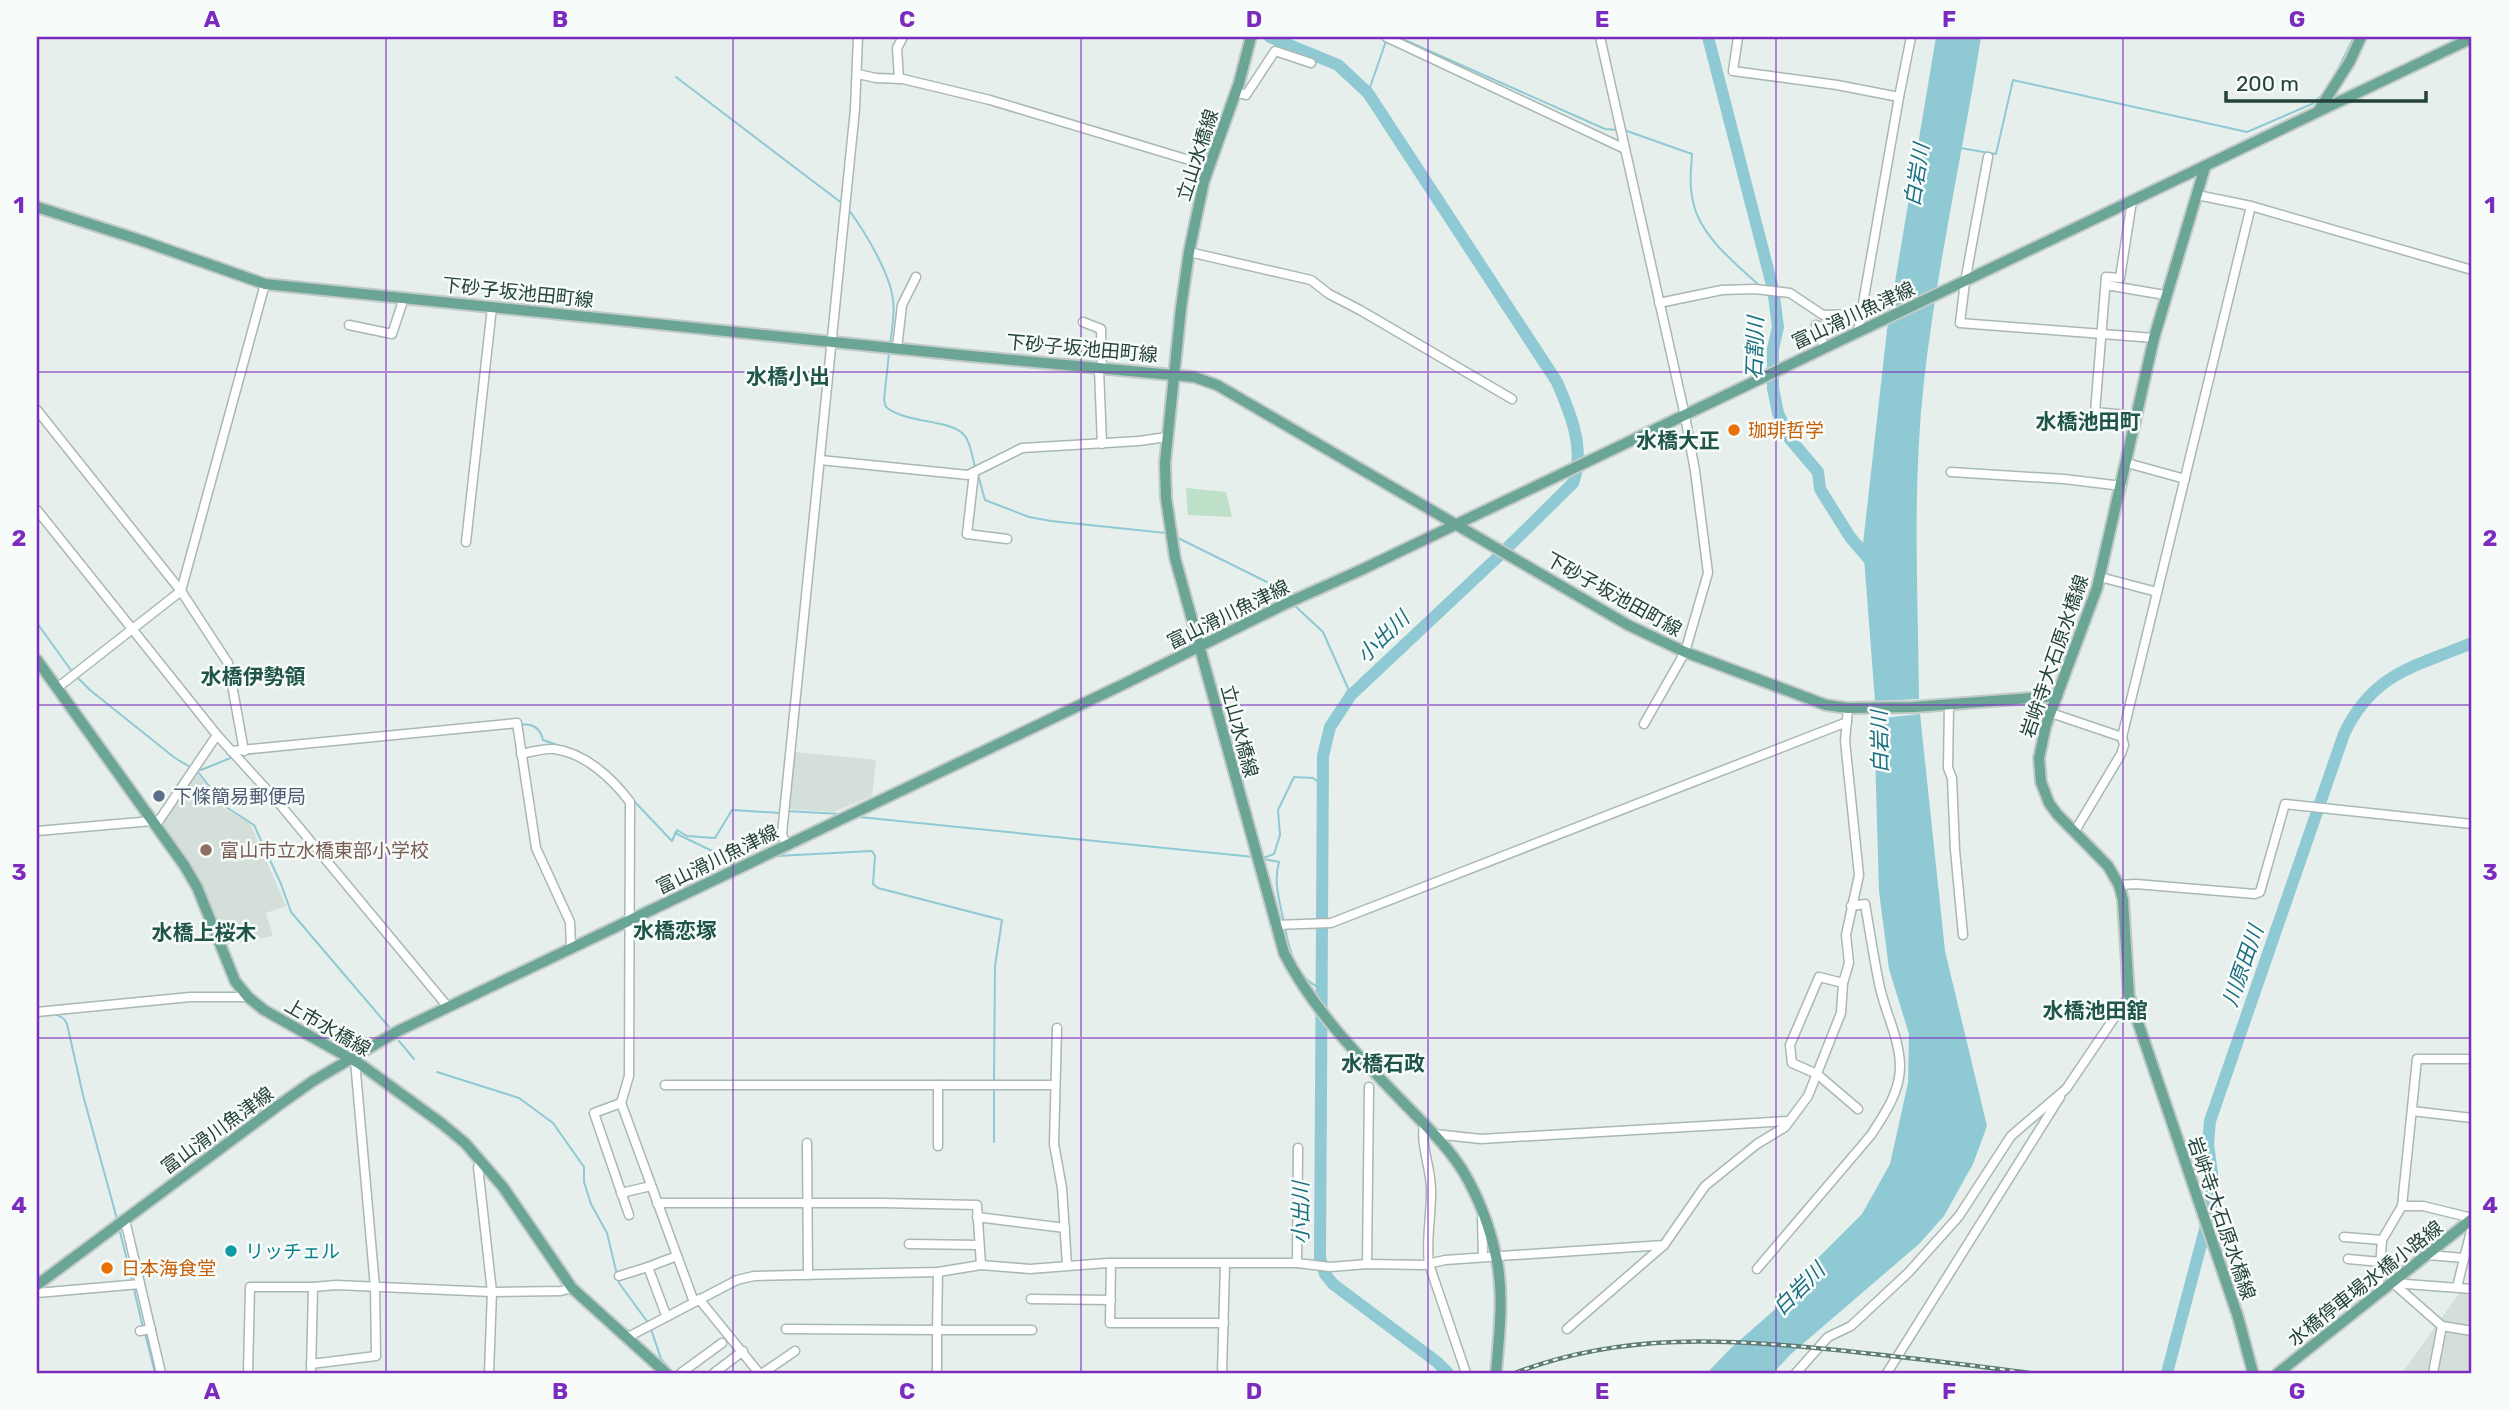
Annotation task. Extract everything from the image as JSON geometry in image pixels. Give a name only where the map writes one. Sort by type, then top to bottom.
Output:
[{"type":"main road","name":"立山水橋線","points":[[1251,37],[1236,92],[1209,166],[1189,251],[1167,437],[1166,498],[1169,526],[1199,647],[1284,953],[1311,998],[1434,1134],[1464,1172],[1492,1241],[1498,1275],[1501,1307],[1496,1373]]},
{"type":"main road","points":[[2319,111],[2350,61],[2361,37]]},
{"type":"main road","name":"富山滑川魚津線","points":[[37,1285],[279,1105],[352,1060],[448,1007],[2472,38]]},
{"type":"main road","name":"岩峅寺大石原水橋線","points":[[2205,167],[2165,295],[2100,577],[2042,739],[2038,770],[2049,803],[2109,866],[2119,885],[2123,900],[2129,996],[2238,1317],[2253,1373]]},
{"type":"main road","name":"下砂子坂池田町線","points":[[37,207],[265,284],[1194,377],[1217,385],[1628,625],[1685,652],[1826,705],[1850,709],[2057,696]]},
{"type":"main road","name":"上市水橋線","points":[[37,660],[197,887],[235,981],[248,997],[264,1010],[352,1060],[441,1122],[465,1143],[503,1187],[572,1288],[666,1373]]},
{"type":"main road","name":"水橋停車場水橋小路線","points":[[2278,1373],[2472,1219]]},
{"type":"street","points":[[786,845],[782,834],[858,74],[858,37]]},
{"type":"street","points":[[899,79],[897,48],[903,37]]},
{"type":"street","points":[[1386,37],[1625,149]]},
{"type":"street","points":[[1600,37],[1685,416],[1708,573],[1685,652],[1644,724]]},
{"type":"street","points":[[1738,37],[1733,71],[1837,85],[1899,97]]},
{"type":"street","points":[[1861,330],[1860,314],[1911,37]]},
{"type":"street","points":[[1236,92],[1246,95],[1275,51],[1311,63]]},
{"type":"street","points":[[858,74],[899,79],[990,100],[1209,166]]},
{"type":"street","points":[[1987,157],[1963,283],[1960,323],[2154,338]]},
{"type":"street","points":[[2197,195],[2251,206],[2472,270]]},
{"type":"street","points":[[2132,201],[2120,278],[2106,277],[2095,412],[2137,416]]},
{"type":"street","points":[[2075,831],[2124,745],[2122,737],[2251,206]]},
{"type":"street","points":[[1189,251],[1311,280],[1328,294],[1360,310],[1512,400]]},
{"type":"street","points":[[897,348],[902,305],[916,277]]},
{"type":"street","points":[[57,688],[181,591],[265,284]]},
{"type":"street","points":[[2106,285],[2165,295]]},
{"type":"street","points":[[1659,303],[1722,290],[1755,289],[1790,293],[1822,315],[1860,314]]},
{"type":"street","points":[[349,325],[392,334],[404,298]]},
{"type":"street","points":[[466,542],[492,307]]},
{"type":"street","points":[[1083,322],[1101,329],[1102,444]]},
{"type":"street","points":[[1815,326],[1819,326],[1824,349]]},
{"type":"street","points":[[37,410],[181,591],[228,663],[244,751]]},
{"type":"street","points":[[820,460],[968,474],[1022,448],[1167,437]]},
{"type":"street","points":[[2127,463],[2185,478]]},
{"type":"street","points":[[1951,472],[2064,479],[2122,486]]},
{"type":"street","points":[[974,473],[967,534],[1007,539]]},
{"type":"street","points":[[37,510],[217,735],[278,802],[448,1007]]},
{"type":"street","points":[[2100,577],[2157,592]]},
{"type":"street","points":[[1947,704],[1948,768],[1952,778],[1963,935]]},
{"type":"street","points":[[1567,1329],[1664,1245],[1705,1186],[1757,1144],[1785,1127],[1808,1096],[1842,1013],[1843,983],[1849,963],[1846,935],[1857,894],[1859,875],[1845,741],[1850,709]]},
{"type":"street","points":[[2051,713],[2122,737]]},
{"type":"street","points":[[1275,925],[1332,923],[1847,722]]},
{"type":"street","points":[[231,751],[517,723],[536,848],[570,922],[571,948]]},
{"type":"street","points":[[37,831],[154,823],[217,735]]},
{"type":"street","points":[[520,754],[553,749],[589,762],[597,766],[630,802],[629,1076],[621,1104],[677,1256],[697,1300],[761,1373],[795,1351]]},
{"type":"street","points":[[2119,885],[2136,884],[2255,894],[2260,892],[2285,804],[2472,824]]},
{"type":"street","points":[[1758,1269],[1871,1135],[1895,1092],[1900,1067],[1897,1048],[1881,990],[1865,904],[1852,906]]},
{"type":"street","points":[[1843,983],[1819,977],[1790,1045],[1792,1063],[1817,1074],[1858,1109]]},
{"type":"street","points":[[1886,1373],[2066,1089],[2129,996]]},
{"type":"street","points":[[37,1012],[190,997],[248,997]]},
{"type":"street","points":[[1057,1028],[1054,1144],[1062,1188],[1067,1265]]},
{"type":"street","points":[[2378,1295],[2382,1240],[2402,1206],[2417,1059],[2472,1059]]},
{"type":"street","points":[[313,1287],[311,1368],[376,1356],[375,1287],[352,1060]]},
{"type":"street","points":[[665,1085],[1055,1085]]},
{"type":"street","points":[[938,1085],[938,1146]]},
{"type":"street","points":[[1367,1264],[1369,1087]]},
{"type":"street","points":[[1796,1373],[1828,1337],[1852,1326],[1909,1272],[1959,1216],[2011,1136],[2066,1089]]},
{"type":"street","points":[[621,1104],[594,1113],[629,1215]]},
{"type":"street","points":[[2412,1111],[2472,1118]]},
{"type":"street","points":[[1434,1134],[1480,1139],[1788,1121]]},
{"type":"street","points":[[1424,1124],[1422,1137],[1430,1169],[1432,1195],[1427,1246],[1429,1264],[1466,1373]]},
{"type":"street","points":[[807,1143],[808,1275]]},
{"type":"street","points":[[1297,1263],[1298,1148]]},
{"type":"street","points":[[480,1161],[478,1167],[492,1292],[489,1373]]},
{"type":"street","points":[[621,1193],[651,1186]]},
{"type":"street","points":[[657,1203],[977,1205],[981,1265]]},
{"type":"street","points":[[2402,1206],[2423,1206],[2472,1219],[2457,1287]]},
{"type":"street","points":[[628,1337],[737,1280],[754,1276],[938,1272],[981,1265],[1030,1269],[1111,1263],[1297,1263],[1331,1267],[1429,1264],[1486,1257],[1481,1210]]},
{"type":"street","points":[[977,1217],[1065,1228]]},
{"type":"street","points":[[120,1223],[161,1373]]},
{"type":"street","points":[[2344,1237],[2382,1240]]},
{"type":"street","points":[[909,1244],[979,1245]]},
{"type":"street","points":[[1500,1256],[1664,1245]]},
{"type":"street","points":[[2428,1255],[2464,1258]]},
{"type":"street","points":[[619,1276],[677,1256]]},
{"type":"street","points":[[2348,1259],[2381,1262]]},
{"type":"street","points":[[1111,1263],[1110,1323],[1224,1323]]},
{"type":"street","points":[[1222,1373],[1225,1265]]},
{"type":"street","points":[[648,1267],[666,1315]]},
{"type":"street","points":[[937,1373],[938,1272]]},
{"type":"street","points":[[2393,1283],[2472,1289]]},
{"type":"street","points":[[2393,1283],[2442,1326],[2472,1331]]},
{"type":"street","points":[[37,1293],[135,1285]]},
{"type":"street","points":[[248,1373],[250,1287],[336,1285],[492,1292],[561,1291],[572,1288]]},
{"type":"street","points":[[1031,1299],[1111,1300]]},
{"type":"street","points":[[2433,1373],[2442,1326]]},
{"type":"street","points":[[140,1331],[150,1329]]},
{"type":"street","points":[[786,1329],[1032,1330]]},
{"type":"street","points":[[681,1373],[722,1343]]},
{"type":"street","points":[[714,1373],[743,1351]]},
{"type":"shaded area","points":[[794,752],[876,760],[872,796],[834,812],[788,809]]},
{"type":"shaded area","points":[[197,773],[225,809],[250,823],[286,906],[266,913],[273,936],[225,945],[200,882],[162,824]]},
{"type":"shaded area","points":[[2460,1292],[2472,1295],[2472,1373],[2402,1373]]},
{"type":"green space","points":[[1186,488],[1226,492],[1232,517],[1188,515]]},
{"type":"water","name":"白岩川","points":[[1936,37],[1981,37],[1936,295],[1920,421],[1917,500],[1919,699],[1875,701],[1863,544],[1887,330]]},
{"type":"water","name":"白岩川","points":[[1920,714],[1945,951],[1987,1126],[1973,1164],[1944,1216],[1919,1244],[1791,1354],[1773,1373],[1707,1373],[1788,1298],[1803,1273],[1862,1214],[1890,1164],[1908,1083],[1909,1034],[1889,969],[1879,891],[1874,719]]},
{"type":"waterway","name":"小出川","points":[[1270,37],[1338,65],[1368,93],[1557,382],[1571,418],[1577,444],[1577,470],[1573,483],[1351,695],[1330,727],[1323,756],[1320,1258],[1325,1274],[1333,1284],[1448,1373]]},
{"type":"waterway","points":[[1398,37],[1605,129],[1619,130]]},
{"type":"waterway","name":"石割川","points":[[1708,37],[1773,289],[1778,327],[1773,349],[1773,388],[1778,413],[1790,439],[1818,472],[1820,489],[1850,537],[1874,565]]},
{"type":"waterway","points":[[2336,73],[2354,37]]},
{"type":"waterway","points":[[1368,93],[1386,41]]},
{"type":"waterway","points":[[676,77],[843,204]]},
{"type":"waterway","points":[[1960,148],[1996,154],[2013,80],[2247,132],[2312,104],[2324,93]]},
{"type":"waterway","points":[[1624,130],[1692,154],[1691,190],[1703,226],[1730,259],[1760,286]]},
{"type":"waterway","points":[[849,210],[876,253],[891,289],[894,311],[890,344]]},
{"type":"waterway","name":"石割川","points":[[1769,295],[1776,304]]},
{"type":"waterway","points":[[889,353],[884,400],[886,407],[905,416],[958,430],[968,442],[975,467]]},
{"type":"waterway","points":[[978,475],[985,500],[1029,517],[1166,533]]},
{"type":"waterway","points":[[1178,538],[1267,582],[1286,598]]},
{"type":"waterway","points":[[1293,604],[1323,632],[1351,695]]},
{"type":"waterway","points":[[37,623],[73,673]]},
{"type":"waterway","name":"川原田川","points":[[2167,1373],[2211,1207],[2212,1174],[2208,1144],[2210,1121],[2344,734],[2368,697],[2382,685],[2414,666],[2472,643]]},
{"type":"waterway","points":[[77,677],[175,758],[190,767]]},
{"type":"waterway","points":[[520,725],[535,727],[543,740],[560,746]]},
{"type":"waterway","points":[[238,755],[291,749]]},
{"type":"waterway","points":[[201,770],[233,757]]},
{"type":"waterway","points":[[588,757],[600,766]]},
{"type":"waterway","points":[[198,772],[226,807],[254,825],[291,912],[389,1027]]},
{"type":"waterway","points":[[1263,858],[1274,854],[1280,835],[1278,810],[1294,777],[1313,778],[1322,785]]},
{"type":"waterway","points":[[633,800],[672,841],[677,830],[687,836],[715,838],[732,810],[781,813]]},
{"type":"waterway","points":[[786,811],[840,814]]},
{"type":"waterway","points":[[859,817],[1254,857]]},
{"type":"waterway","points":[[675,833],[737,863]]},
{"type":"waterway","points":[[748,868],[777,856],[872,851],[875,856],[873,884],[878,888],[1002,920],[995,966],[994,1080]]},
{"type":"waterway","points":[[1263,859],[1279,862],[1277,885],[1284,923]]},
{"type":"waterway","points":[[1285,928],[1292,955],[1300,971],[1321,988]]},
{"type":"waterway","points":[[54,1013],[67,1024],[83,1095],[117,1219]]},
{"type":"waterway","points":[[399,1041],[414,1059]]},
{"type":"waterway","points":[[437,1072],[519,1098],[553,1123],[584,1167],[584,1182],[591,1204],[607,1233],[619,1283],[649,1324]]},
{"type":"waterway","points":[[994,1090],[994,1142]]},
{"type":"waterway","points":[[119,1228],[132,1280]]},
{"type":"waterway","points":[[134,1289],[143,1328]]},
{"type":"waterway","points":[[651,1329],[661,1359],[673,1373]]},
{"type":"waterway","points":[[145,1333],[155,1373]]},
{"type":"railway","points":[[1515,1373],[1595,1351],[1675,1342],[1755,1343],[1837,1350],[2029,1373]]},
{"type":"place","name":"珈琲哲学","points":[[1734,430]]},
{"type":"place","name":"下條簡易郵便局","points":[[159,796]]},
{"type":"place","name":"富山市立水橋東部小学校","points":[[206,850]]},
{"type":"place","name":"リッチェル","points":[[231,1251]]},
{"type":"place","name":"日本海食堂","points":[[107,1268]]},
{"type":"district","name":"水橋小出","points":[[788,377]]},
{"type":"district","name":"水橋池田町","points":[[2088,422]]},
{"type":"district","name":"水橋大正","points":[[1678,441]]},
{"type":"district","name":"水橋伊勢領","points":[[253,677]]},
{"type":"district","name":"水橋恋塚","points":[[675,931]]},
{"type":"district","name":"水橋上桜木","points":[[204,933]]},
{"type":"district","name":"水橋池田舘","points":[[2095,1011]]},
{"type":"district","name":"水橋石政","points":[[1383,1064]]}]
